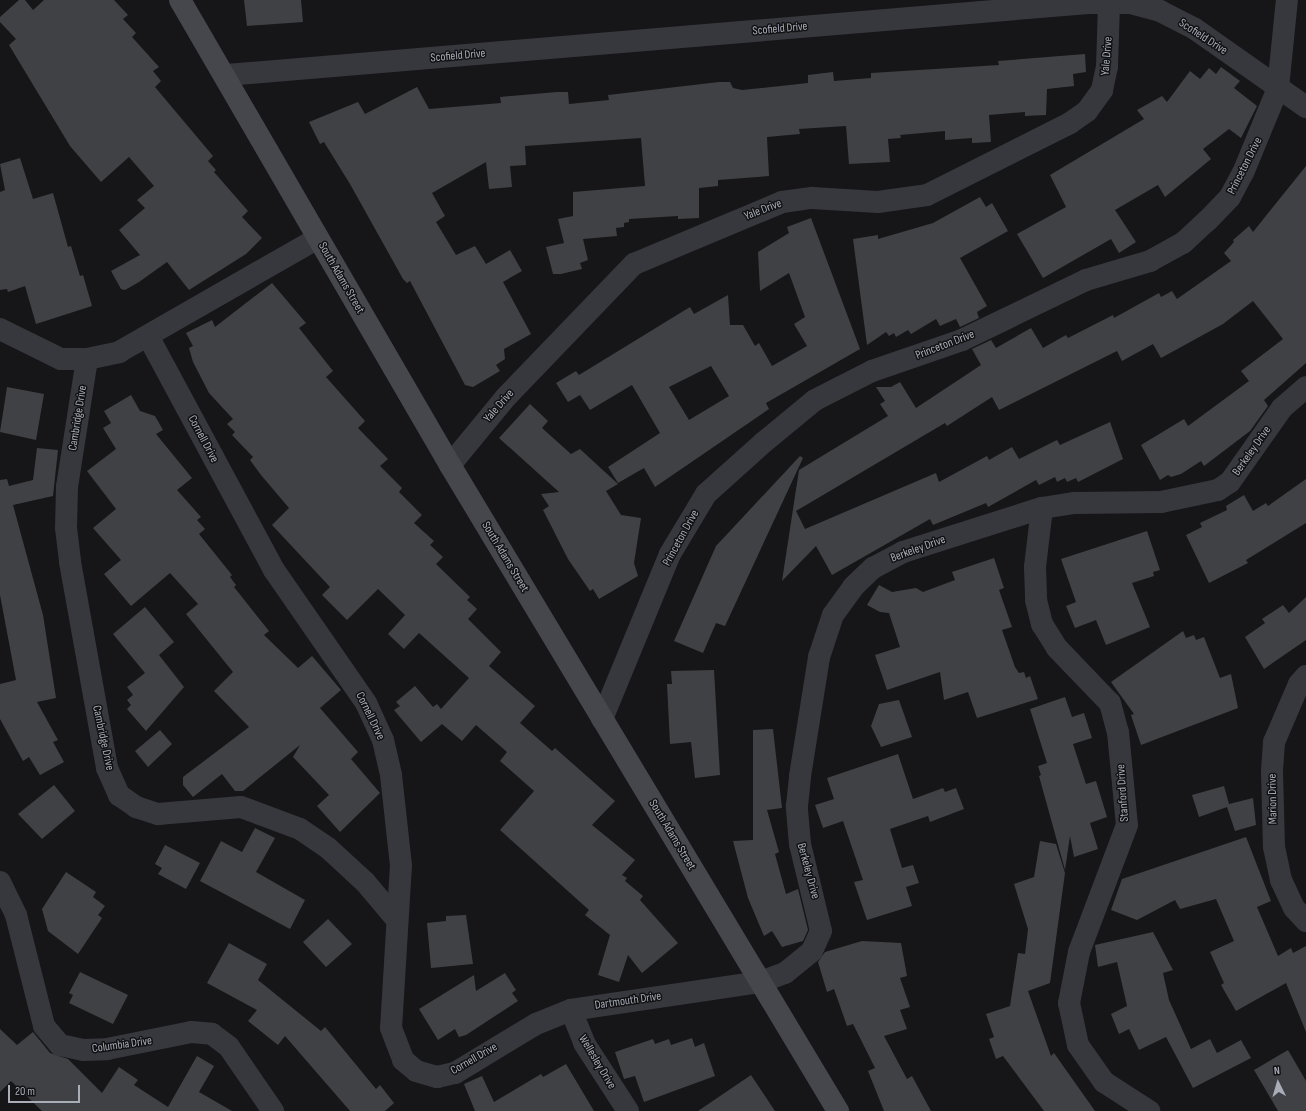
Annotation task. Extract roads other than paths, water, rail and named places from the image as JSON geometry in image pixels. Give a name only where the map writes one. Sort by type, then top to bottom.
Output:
[{"type":"street","name":"South Adams Street","points":[[180,0],[226,75],[318,238],[450,465],[838,1111]]},
{"type":"street","name":"Princeton Drive","points":[[602,719],[670,554],[706,494],[815,400],[872,371],[962,340],[1086,280],[1150,261],[1182,243],[1230,197],[1256,148],[1278,88],[1287,0]]},
{"type":"street","name":"Scofield Drive","points":[[226,75],[1109,3],[1131,3],[1160,11],[1195,29],[1306,106]]},
{"type":"street","name":"Yale Drive","points":[[450,465],[506,396],[634,264],[782,202],[812,198],[878,202],[927,195],[1070,124],[1087,111],[1102,90],[1108,67],[1109,3]]},
{"type":"street","points":[[0,329],[60,359],[87,359],[119,352],[318,238]]},
{"type":"street","name":"Cornell Drive","points":[[148,336],[274,570],[366,703],[383,740],[391,775],[401,865],[391,1028],[403,1060],[416,1071],[437,1077],[454,1073],[502,1043]]},
{"type":"street","name":"Cambridge Drive","points":[[87,359],[67,487],[66,528],[70,562],[107,768],[119,795],[136,807],[158,814],[241,807],[300,829],[328,848],[365,882],[397,920]]},
{"type":"street","name":"Berkeley Drive","points":[[761,982],[785,973],[812,951],[821,931],[800,844],[797,806],[819,657],[833,615],[853,587],[873,568],[903,552],[1042,508],[1075,503],[1161,502],[1218,490],[1230,482],[1282,408],[1306,387]]},
{"type":"street","name":"Stanford Drive","points":[[1042,508],[1035,567],[1036,600],[1042,624],[1057,648],[1110,703],[1118,732],[1127,825],[1079,952],[1069,1003],[1078,1045],[1104,1082],[1148,1111]]},
{"type":"street","name":"Marion Drive","points":[[1306,676],[1299,684],[1274,742],[1272,771],[1274,847],[1280,880],[1294,908],[1306,921]]},
{"type":"street","name":"Columbia Drive","points":[[0,882],[16,914],[44,1026],[60,1045],[83,1050],[107,1049],[191,1032],[212,1034],[229,1047],[274,1111]]},
{"type":"street","name":"Dartmouth Drive","points":[[502,1043],[536,1024],[571,1010],[761,982]]},
{"type":"street","name":"Wellesley Drive","points":[[571,1010],[584,1043],[628,1111]]}]
